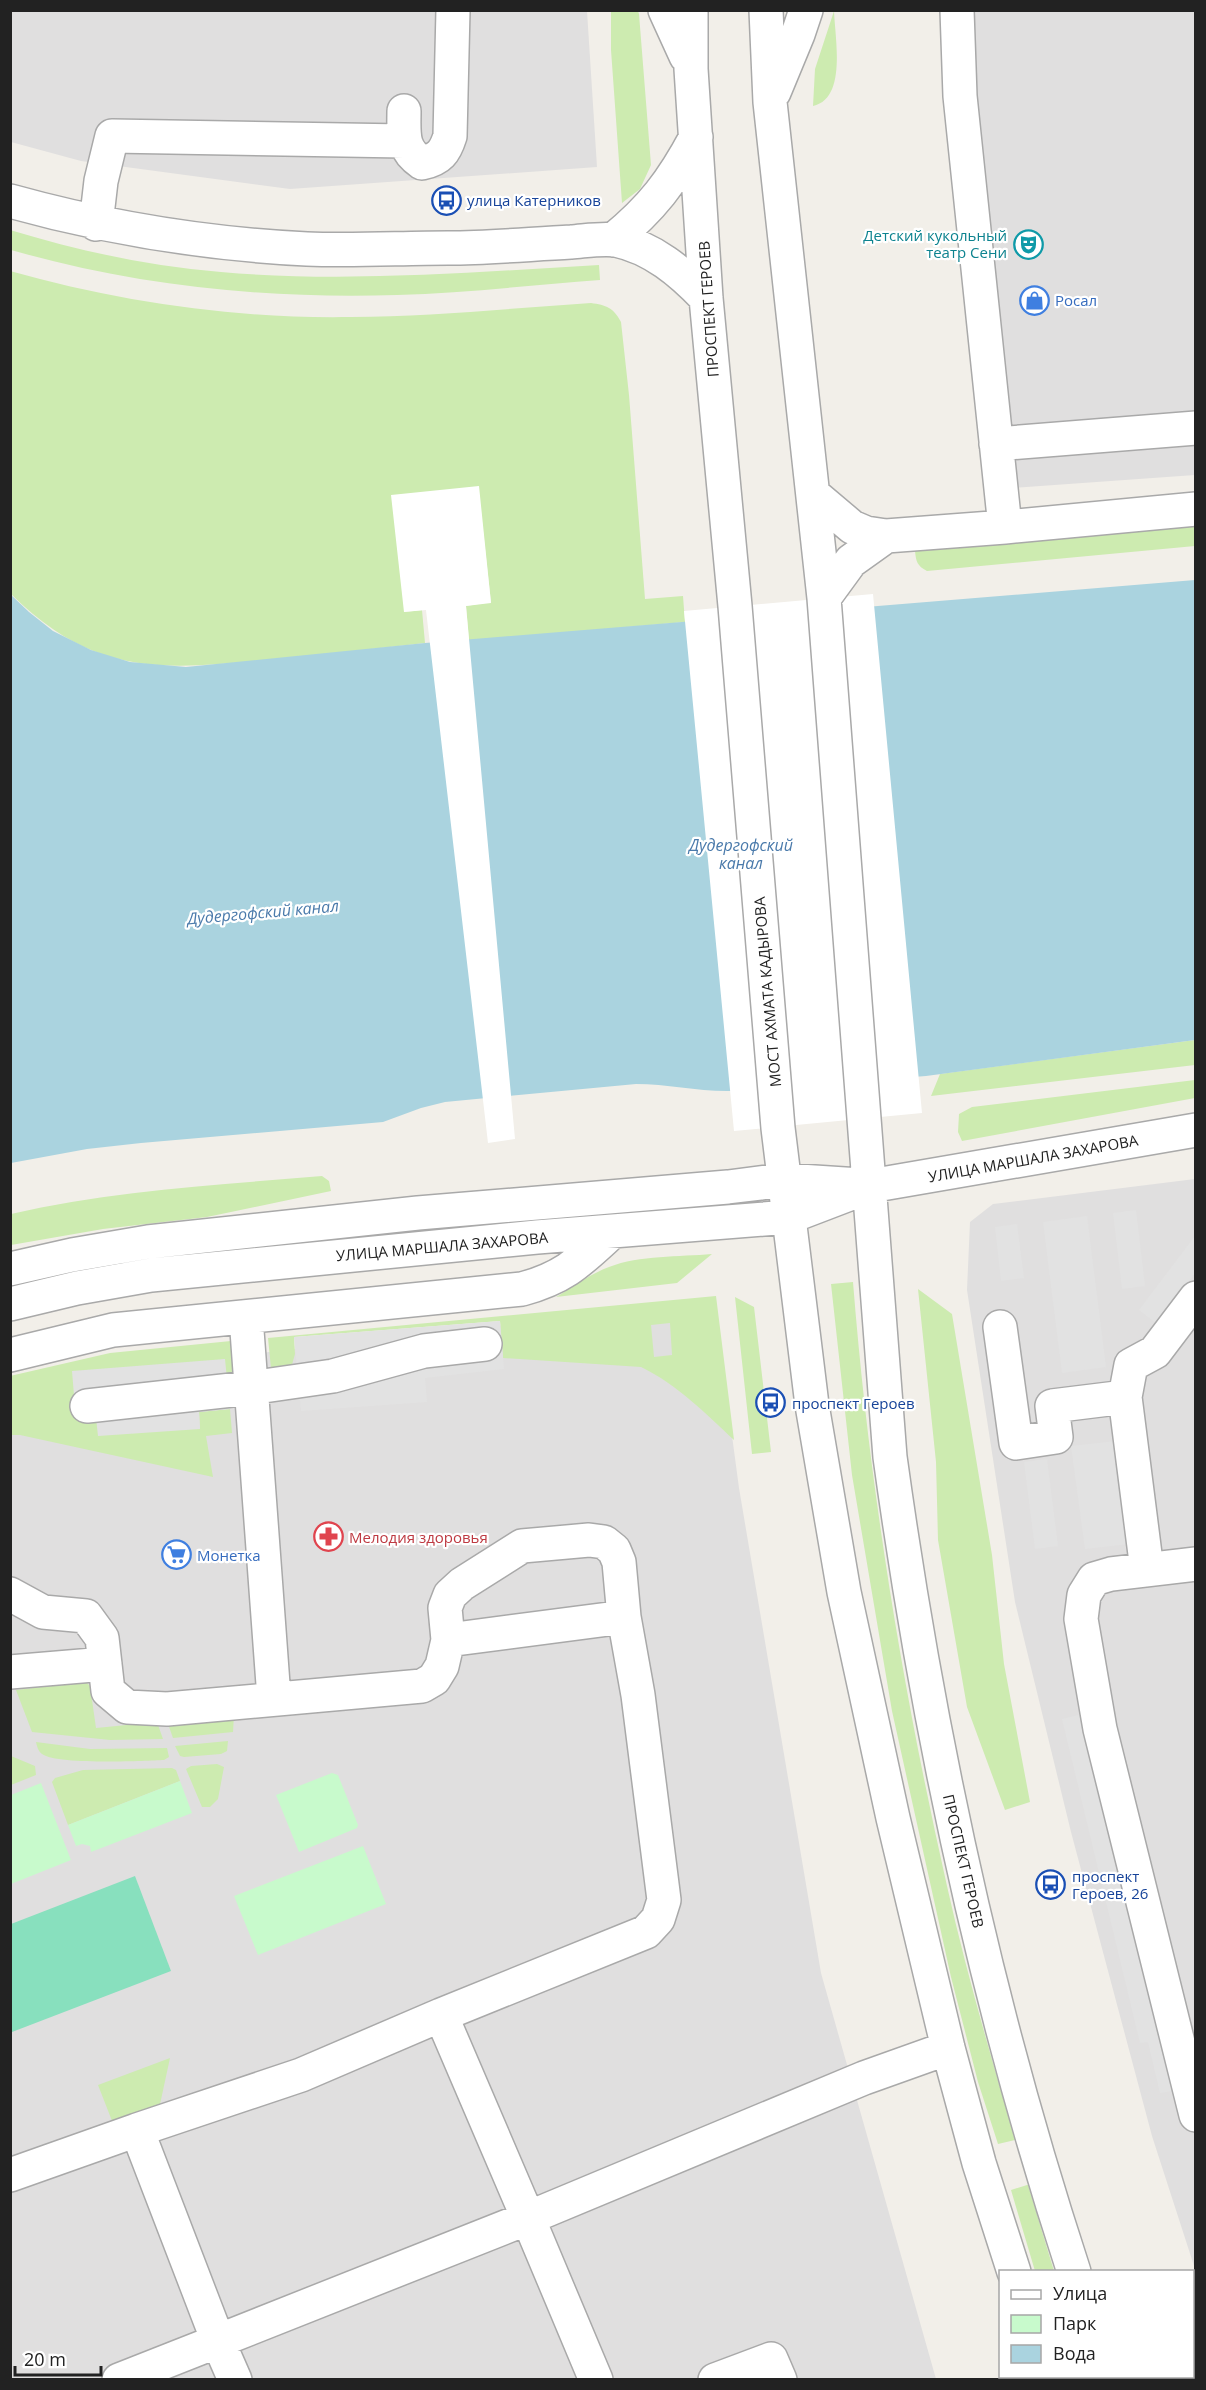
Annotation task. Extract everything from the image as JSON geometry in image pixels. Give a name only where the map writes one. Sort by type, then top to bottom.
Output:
[{"type":"street","points":[[96,224],[101,181],[112,136],[404,126],[411,156],[422,163],[436,160],[445,150],[450,135],[453,10]]},
{"type":"street","points":[[665,10],[691,69]]},
{"type":"street","name":"ПРОСПЕКТ ГЕРОЕВ","points":[[691,10],[691,69],[706,298],[735,606]]},
{"type":"street","points":[[766,10],[770,102],[824,598]]},
{"type":"street","points":[[770,102],[806,10]]},
{"type":"street","points":[[957,10],[960,96],[1005,527]]},
{"type":"street","points":[[614,240],[660,195],[678,172],[696,137]]},
{"type":"street","points":[[10,201],[96,224],[207,241],[307,249],[458,248],[614,240],[640,247],[664,261],[686,277],[706,298]]},
{"type":"street","points":[[996,444],[1196,428]]},
{"type":"street","points":[[813,494],[830,511],[852,527],[866,533],[886,536],[1196,509]]},
{"type":"street","points":[[824,598],[851,561],[886,536]]},
{"type":"street","name":"ПРОСПЕКТ ГЕРОЕВ","points":[[824,598],[866,1119],[890,1457],[903,1548],[956,1832],[1000,2015],[1070,2261]]},
{"type":"street","name":"МОСТ АХМАТА КАДЫРОВА","points":[[735,606],[784,1180]]},
{"type":"street","name":"УЛИЦА МАРШАЛА ЗАХАРОВА","points":[[10,1304],[77,1288],[151,1275],[613,1231],[789,1217],[870,1186],[1196,1130]]},
{"type":"street","points":[[784,1180],[812,1405],[844,1592],[893,1818],[948,2048],[980,2163],[1014,2270]]},
{"type":"street","name":"УЛИЦА МАРШАЛА ЗАХАРОВА","points":[[10,1269],[72,1255],[148,1242],[257,1229],[784,1180],[870,1186]]},
{"type":"street","points":[[10,1355],[113,1330],[522,1289],[548,1282],[570,1270],[613,1231]]},
{"type":"street","points":[[1147,1570],[1125,1396],[1131,1365],[1155,1352],[1196,1298]]},
{"type":"street","points":[[246,1317],[274,1698]]},
{"type":"street","points":[[1000,1327],[1016,1443],[1056,1437],[1052,1406],[1125,1396]]},
{"type":"street","points":[[87,1406],[250,1388],[333,1376],[424,1351],[485,1344]]},
{"type":"street","points":[[10,1594],[43,1612],[86,1616],[102,1638],[108,1691],[127,1707],[167,1709],[423,1686],[434,1679],[442,1666],[448,1640],[445,1608],[450,1594],[522,1546],[590,1540],[604,1542],[614,1550],[620,1562],[624,1617],[638,1695],[664,1900],[658,1919],[646,1932],[441,2015],[301,2076],[10,2175]]},
{"type":"street","points":[[1196,1564],[1094,1578],[1084,1595],[1081,1619],[1103,1740],[1196,2115]]},
{"type":"street","points":[[448,1640],[624,1617]]},
{"type":"street","points":[[10,1672],[105,1664]]},
{"type":"street","points":[[441,2015],[596,2379]]},
{"type":"street","points":[[119,2379],[528,2218],[864,2078],[948,2048]]},
{"type":"street","points":[[137,2130],[218,2341],[235,2379]]},
{"type":"street","points":[[1070,2261],[1092,2270]]},
{"type":"street","points":[[715,2379],[771,2358],[780,2379]]},
{"type":"shaded area","points":[[10,11],[587,11],[597,167],[290,189],[81,161],[11,142]]},
{"type":"shaded area","points":[[948,11],[1195,11],[1195,475],[985,490]]},
{"type":"shaded area","points":[[1195,1179],[1195,2269],[1152,2136],[1071,1832],[1015,1602],[967,1290],[970,1222],[993,1204]]},
{"type":"shaded area","points":[[1136,1210],[1145,1286],[1122,1289],[1113,1213]]},
{"type":"shaded area","points":[[1087,1216],[1106,1367],[1062,1373],[1043,1222]]},
{"type":"shaded area","points":[[1017,1224],[1024,1278],[1001,1281],[995,1227]]},
{"type":"shaded area","points":[[1195,1236],[1195,1273],[1157,1324],[1139,1310]]},
{"type":"shaded area","points":[[714,1301],[739,1488],[821,1973],[936,2379],[11,2380],[11,1390],[42,1378]]},
{"type":"shaded area","points":[[500,1321],[504,1369],[425,1378],[427,1402],[301,1411],[294,1337]]},
{"type":"shaded area","points":[[225,1359],[230,1409],[199,1412],[200,1429],[98,1436],[96,1418],[76,1419],[72,1371]]},
{"type":"shaded area","points":[[1116,1441],[1129,1544],[1085,1549],[1071,1446]]},
{"type":"shaded area","points":[[1047,1459],[1058,1546],[1035,1549],[1024,1462]]},
{"type":"shaded area","points":[[1082,1714],[1172,2091],[1160,2093],[1148,2042],[1140,2043],[1062,1719]]},
{"type":"green space","points":[[611,11],[638,11],[639,14],[651,165],[640,189],[622,203],[611,50]]},
{"type":"green space","points":[[834,11],[837,51],[835,80],[831,92],[824,101],[813,106],[815,69]]},
{"type":"green space","points":[[10,230],[114,257],[221,272],[316,277],[457,273],[599,265],[600,280],[473,291],[348,296],[202,288],[106,273],[11,250]]},
{"type":"green space","points":[[10,271],[136,300],[265,315],[411,316],[591,303],[609,308],[621,322],[645,599],[683,596],[685,622],[469,641],[466,606],[491,602],[478,486],[404,612],[422,610],[425,643],[235,663],[165,665],[133,662],[103,654],[72,641],[42,621],[11,594]]},
{"type":"green space","points":[[1195,525],[1195,546],[927,571],[918,563],[915,551]]},
{"type":"green space","points":[[1195,1040],[1195,1065],[931,1096],[940,1074]]},
{"type":"green space","points":[[1195,1080],[1195,1098],[962,1141],[958,1132],[959,1114],[972,1107]]},
{"type":"green space","points":[[322,1176],[329,1181],[331,1191],[207,1217],[103,1229],[11,1245],[11,1214],[127,1194]]},
{"type":"green space","points":[[712,1254],[677,1283],[556,1297],[595,1273],[621,1263],[647,1258]]},
{"type":"green space","points":[[853,1282],[878,1510],[916,1736],[962,1950],[1015,2140],[998,2144],[978,2082],[951,1977],[892,1711],[852,1475],[831,1284]]},
{"type":"green space","points":[[918,1289],[952,1314],[992,1555],[1004,1664],[1030,1802],[1005,1810],[967,1707],[938,1540],[936,1462]]},
{"type":"green space","points":[[716,1296],[734,1440],[679,1391],[641,1367],[503,1358],[500,1321],[294,1337],[295,1354],[287,1382],[272,1378],[268,1338]],"holes":[[[670,1323],[672,1355],[654,1357],[651,1325]]]},
{"type":"green space","points":[[735,1297],[754,1307],[771,1452],[752,1454]]},
{"type":"green space","points":[[231,1341],[235,1380],[225,1386],[224,1359],[76,1419],[96,1417],[200,1429],[199,1412],[230,1409],[232,1433],[206,1436],[213,1477],[20,1435],[11,1435],[10,1376],[110,1353]]},
{"type":"green space","points":[[86,1682],[90,1686],[96,1728],[157,1722],[163,1739],[110,1740],[32,1732],[16,1690]]},
{"type":"green space","points":[[234,1715],[233,1732],[173,1738],[167,1721]]},
{"type":"green space","points":[[228,1741],[227,1751],[221,1754],[184,1757],[180,1756],[175,1746]]},
{"type":"green space","points":[[36,1742],[90,1749],[167,1748],[169,1757],[164,1760],[138,1761],[64,1760],[42,1754]]},
{"type":"green space","points":[[11,1756],[35,1766],[36,1775],[11,1785]]},
{"type":"green space","points":[[217,1764],[224,1767],[218,1799],[210,1807],[202,1807],[186,1769],[191,1766]]},
{"type":"green space","points":[[172,1768],[176,1770],[180,1781],[68,1825],[52,1782],[55,1778],[83,1770]]},
{"type":"green space","points":[[332,1773],[338,1775],[358,1825],[357,1828],[299,1852],[276,1795]]},
{"type":"green space","points":[[180,1781],[192,1813],[91,1852],[90,1846],[82,1844],[76,1846],[68,1825]]},
{"type":"green space","points":[[41,1783],[71,1860],[11,1884],[11,1795]]},
{"type":"green space","points":[[363,1846],[386,1904],[258,1955],[234,1896]]},
{"type":"green space","points":[[135,1876],[171,1971],[12,2032],[11,1924]]},
{"type":"green space","points":[[170,2058],[159,2109],[114,2126],[98,2085]]},
{"type":"green space","points":[[1028,2185],[1054,2270],[1035,2270],[1011,2190]]},
{"type":"water","name":"Дудергофский канал","points":[[1195,580],[1195,1040],[926,1076],[732,1091],[636,1084],[445,1102],[383,1122],[141,1143],[87,1149],[11,1163],[10,594],[53,631],[91,650],[130,662],[186,667],[425,643]]},
{"type":"pier","points":[[479,486],[491,603],[466,606],[515,1139],[488,1143],[426,610],[404,612],[391,495]]},
{"type":"pier","points":[[873,594],[922,1113],[734,1131],[684,611]]},
{"type":"place","name":"улица Катерников","points":[[446,200]]},
{"type":"place","name":"Детский кукольный театр Сени","points":[[1028,244]]},
{"type":"place","name":"Росал","points":[[1034,300]]},
{"type":"place","name":"проспект Героев","points":[[771,1403]]},
{"type":"place","name":"Мелодия здоровья","points":[[328,1537]]},
{"type":"place","name":"Монетка","points":[[176,1555]]},
{"type":"place","name":"проспект Героев, 26","points":[[1051,1885]]}]
